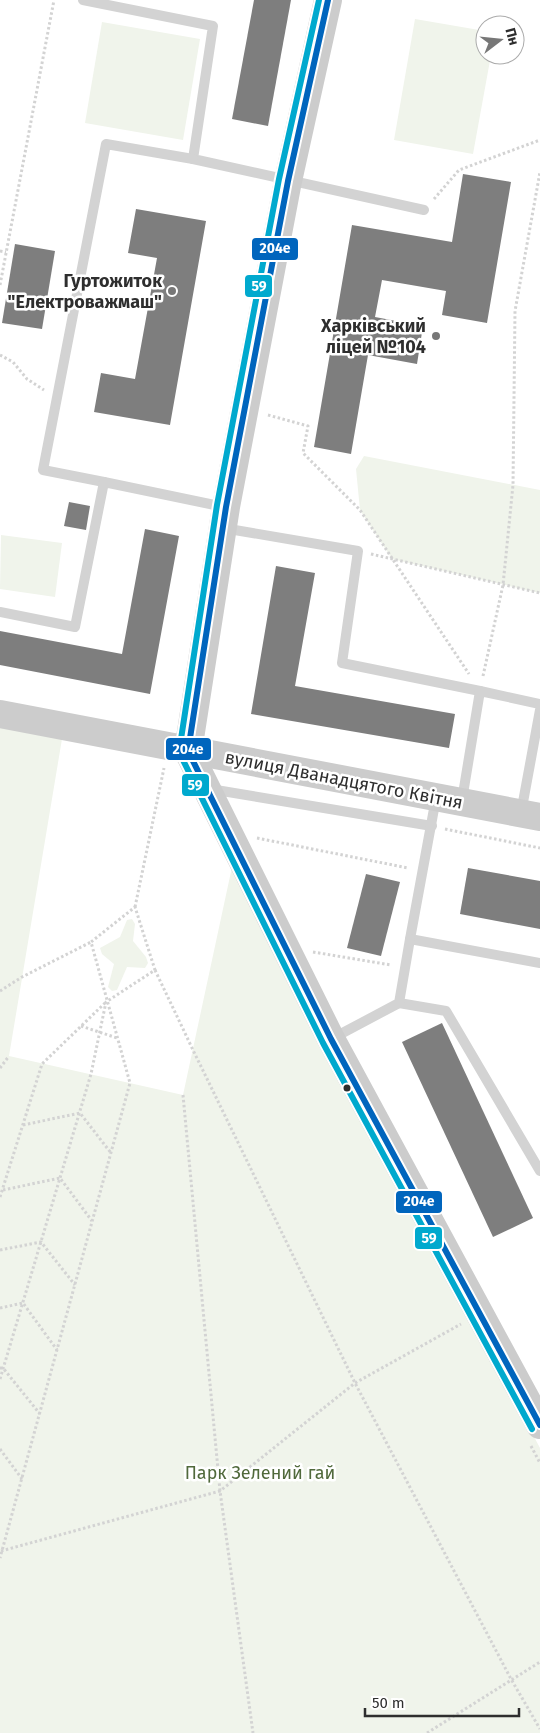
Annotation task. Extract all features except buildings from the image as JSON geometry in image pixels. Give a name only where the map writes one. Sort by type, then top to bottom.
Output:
[{"type":"street","points":[[328,0],[288,181],[224,517],[188,751],[331,1039],[540,1424]]},
{"type":"street","name":"вулиця Дванадцятого Квітня","points":[[0,714],[530,815]]},
{"type":"lane","points":[[83,0],[213,26],[193,159]]},
{"type":"lane","points":[[424,210],[193,159],[106,144],[43,470],[104,482],[224,517],[358,551],[342,663],[540,704]]},
{"type":"lane","points":[[0,612],[76,627],[104,482]]},
{"type":"lane","points":[[399,1003],[432,826],[449,800],[480,691]]},
{"type":"lane","points":[[530,815],[540,710]]},
{"type":"lane","points":[[206,788],[432,826]]},
{"type":"lane","points":[[410,939],[540,963]]},
{"type":"lane","points":[[331,1039],[399,1003],[446,1011],[540,1171]]},
{"type":"path","points":[[0,285],[54,0]]},
{"type":"path","points":[[424,210],[459,170],[540,140]]},
{"type":"path","points":[[480,691],[503,584],[513,485],[515,311],[540,172]]},
{"type":"path","points":[[0,251],[6,252]]},
{"type":"path","points":[[0,355],[13,362],[27,379],[57,398]]},
{"type":"path","points":[[265,414],[308,426],[303,453],[360,510],[480,691]]},
{"type":"path","points":[[358,551],[540,593]]},
{"type":"path","points":[[165,766],[136,907],[155,970],[355,1383],[511,1679],[540,1729]]},
{"type":"path","points":[[432,826],[540,848]]},
{"type":"path","points":[[251,836],[416,870]]},
{"type":"path","points":[[0,991],[22,977],[91,942],[136,907]]},
{"type":"path","points":[[0,1558],[130,1083],[106,1002],[91,942]]},
{"type":"path","points":[[307,951],[399,967]]},
{"type":"path","points":[[0,1197],[42,1064],[106,1002],[155,970]]},
{"type":"path","points":[[0,1379],[91,1074],[106,1002]]},
{"type":"path","points":[[81,1026],[117,1038]]},
{"type":"path","points":[[0,1068],[9,1056]]},
{"type":"path","points":[[183,1095],[220,1491],[253,1733]]},
{"type":"path","points":[[22,1125],[80,1113]]},
{"type":"path","points":[[80,1113],[111,1153]]},
{"type":"path","points":[[2,1190],[60,1178]]},
{"type":"path","points":[[60,1178],[92,1221]]},
{"type":"path","points":[[0,1250],[41,1242]]},
{"type":"path","points":[[41,1242],[75,1285]]},
{"type":"path","points":[[0,1308],[23,1303]]},
{"type":"path","points":[[23,1303],[57,1350]]},
{"type":"path","points":[[1,1551],[220,1491],[355,1383],[465,1322]]},
{"type":"path","points":[[2,1368],[40,1414]]},
{"type":"path","points":[[0,1449],[22,1479]]},
{"type":"path","points":[[427,1733],[540,1662]]},
{"type":"green space","points":[[415,19],[475,29],[475,65],[489,65],[473,154],[394,140]]},
{"type":"green space","points":[[102,22],[200,39],[183,140],[85,123]]},
{"type":"green space","points":[[364,456],[540,490],[540,593],[392,559],[360,510],[356,469]]},
{"type":"green space","points":[[1,535],[62,543],[55,597],[0,589]]},
{"type":"green space","name":"Парк Зелений гай","points":[[0,714],[64,727],[9,1056],[183,1095],[232,867],[540,1448],[540,1733],[0,1733]]},
{"type":"green space","points":[[132,919],[135,924],[133,941],[146,957],[148,963],[145,968],[127,967],[117,990],[112,991],[108,987],[114,964],[102,954],[100,948],[120,937],[127,920]]},
{"type":"transit line","name":"59","points":[[319,0],[279,179],[217,505],[179,752],[323,1043],[532,1429]]},
{"type":"transit line","name":"204е","points":[[328,0],[288,181],[226,507],[188,751],[331,1039],[540,1425]]},
{"type":"place","name":"Гуртожиток \"Електроважмаш\"","points":[[172,291]]},
{"type":"place","name":"Харківський ліцей №104","points":[[436,336]]}]
